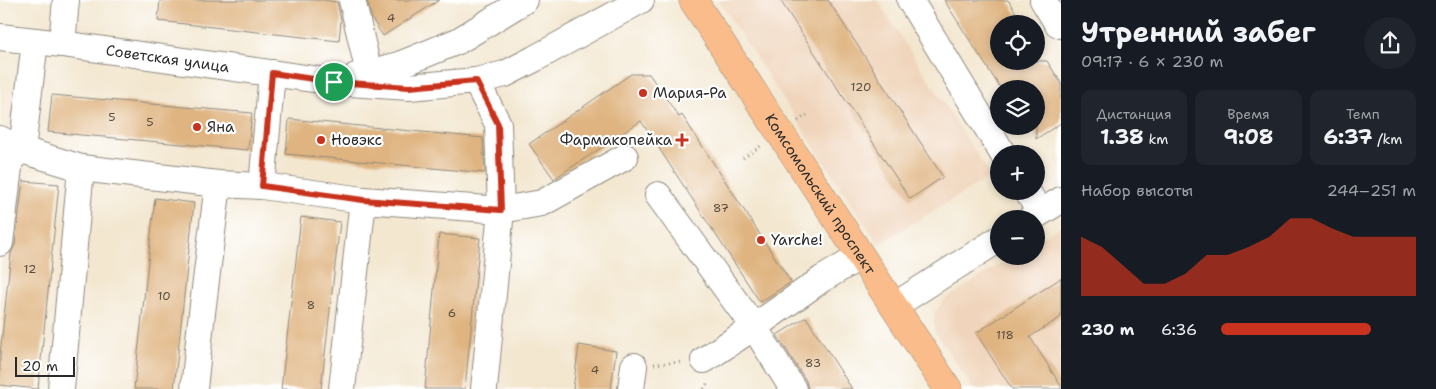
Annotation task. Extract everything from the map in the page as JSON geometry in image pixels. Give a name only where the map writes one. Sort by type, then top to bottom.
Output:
[{"type":"main road","name":"Комсомольский проспект","points":[[693,0],[948,389]]},
{"type":"street","points":[[62,44],[66,0]]},
{"type":"street","points":[[352,0],[370,73]]},
{"type":"street","name":"Советская улица","points":[[334,82],[399,65],[458,41],[525,0]]},
{"type":"street","name":"Советская улица","points":[[0,37],[334,82],[409,87],[476,81],[505,74],[641,0]]},
{"type":"street","points":[[910,0],[998,145]]},
{"type":"street","points":[[1043,0],[1057,23],[1061,25]]},
{"type":"street","points":[[0,242],[11,144],[35,41]]},
{"type":"street","points":[[262,186],[272,73]]},
{"type":"street","points":[[476,81],[498,124],[501,210],[484,389]]},
{"type":"street","points":[[11,144],[81,168],[218,184],[262,186],[363,200],[501,210],[542,203],[625,157]]},
{"type":"street","points":[[61,389],[81,168]]},
{"type":"street","points":[[194,389],[218,184]]},
{"type":"street","points":[[658,195],[754,328],[793,389]]},
{"type":"street","points":[[342,389],[363,200]]},
{"type":"street","points":[[894,306],[990,244]]},
{"type":"street","points":[[704,360],[754,328],[822,279],[861,256]]},
{"type":"path","points":[[632,378],[704,360]]},
{"type":"shaded area","points":[[718,0],[877,0],[990,174],[990,177],[879,245]]},
{"type":"shaded area","points":[[1061,226],[1061,389],[973,389],[934,330],[934,314],[945,299],[999,265],[1045,265],[1045,236]]},
{"type":"building","points":[[160,0],[323,0],[337,2],[341,20],[339,41],[158,21]]},
{"type":"building","points":[[367,0],[439,0],[383,36],[372,19]]},
{"type":"building","points":[[780,0],[828,0],[943,177],[910,199]]},
{"type":"building","points":[[944,0],[1008,0],[1017,15],[990,15],[990,70],[1045,70],[1045,61],[1047,61],[1061,83],[1061,123],[1045,133],[1045,80],[995,80]]},
{"type":"building","points":[[631,74],[649,74],[679,117],[682,115],[791,282],[760,302],[641,121],[554,179],[529,144]]},
{"type":"building","points":[[52,95],[252,113],[248,150],[48,132]]},
{"type":"building","points":[[289,119],[483,138],[485,173],[286,154]]},
{"type":"building","points":[[23,181],[59,184],[38,389],[0,385],[0,354],[11,253],[15,245]]},
{"type":"building","points":[[155,198],[194,203],[174,389],[134,389]]},
{"type":"building","points":[[301,217],[340,222],[321,389],[281,389]]},
{"type":"building","points":[[439,234],[480,238],[465,389],[425,389]]},
{"type":"building","points":[[1061,278],[1061,317],[1030,337],[1061,386],[1061,389],[1012,389],[976,333]]},
{"type":"building","points":[[806,317],[852,389],[808,389],[806,381],[777,335]]},
{"type":"building","points":[[579,345],[616,351],[611,389],[573,389]]},
{"type":"place","name":"Мария-Ра","points":[[643,93]]},
{"type":"place","name":"Яна","points":[[197,127]]},
{"type":"place","name":"Новэкс","points":[[321,140]]},
{"type":"place","name":"Фармакопейка","points":[[682,140]]},
{"type":"place","name":"Yarche!","points":[[761,240]]},
{"type":"route","points":[[272,73],[334,82],[409,87],[476,81],[498,124],[501,210],[363,200],[262,186],[272,73]]}]
